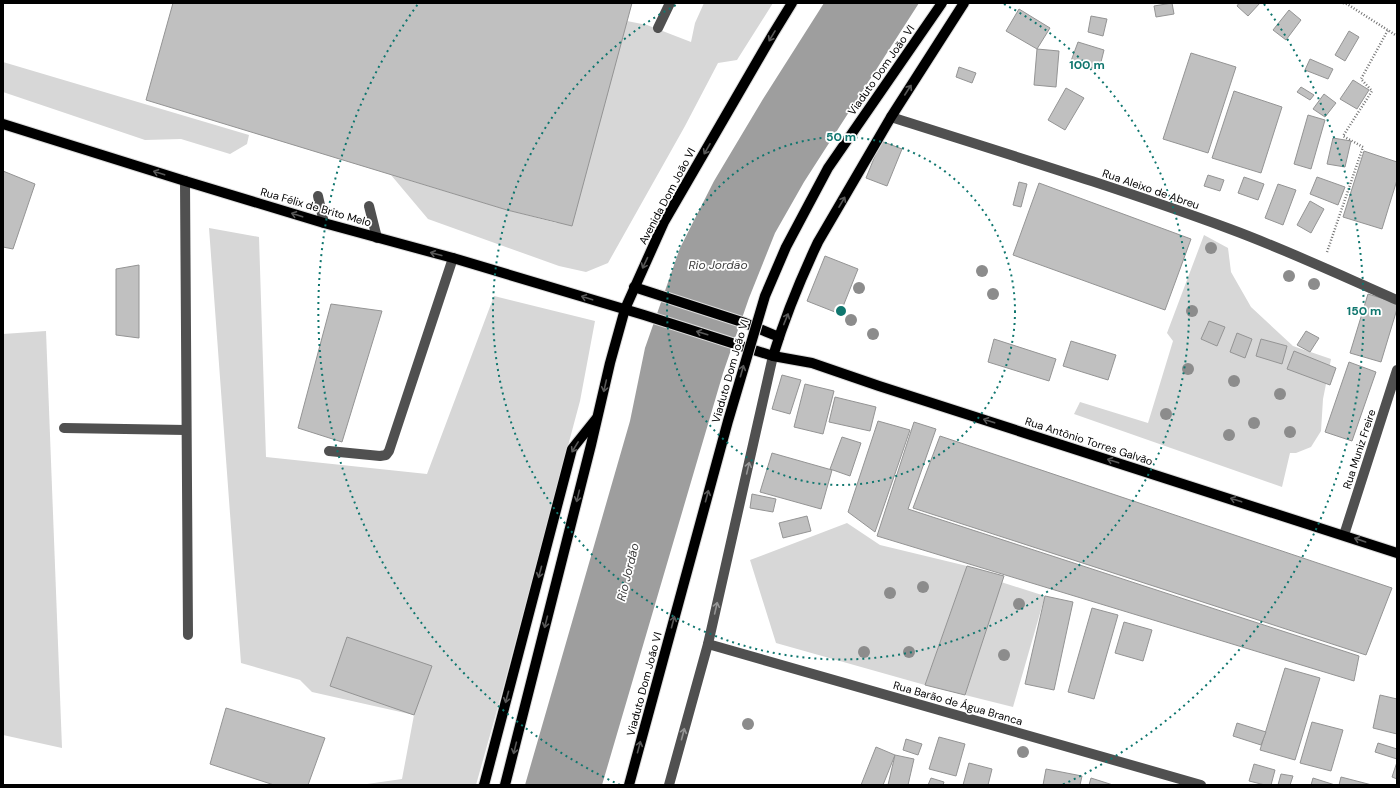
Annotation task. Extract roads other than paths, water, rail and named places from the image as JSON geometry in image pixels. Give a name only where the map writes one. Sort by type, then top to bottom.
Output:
[{"type":"main road","name":"Avenida Dom João VI","points":[[598,416],[610,363],[625,309],[664,222],[792,3]]},
{"type":"main road","name":"Viaduto Dom João VI","points":[[629,785],[728,421],[765,296],[786,247],[828,168],[942,3]]},
{"type":"main road","points":[[773,356],[810,258],[818,242],[891,117],[964,3]]},
{"type":"main road","name":"Rua Félix de Brito Melo","points":[[3,124],[185,182],[324,223],[453,258],[739,344]]},
{"type":"main road","points":[[634,287],[745,323],[779,337]]},
{"type":"main road","name":"Rua Antônio Torres Galvão","points":[[739,344],[773,356],[812,363],[1397,553]]},
{"type":"main road","points":[[505,785],[598,416]]},
{"type":"main road","points":[[484,785],[572,449],[598,416]]},
{"type":"street","points":[[658,28],[670,3]]},
{"type":"street","name":"Rua Aleixo de Abreu","points":[[891,117],[1108,187],[1222,226],[1397,300]]},
{"type":"street","points":[[185,182],[188,635]]},
{"type":"street","points":[[318,196],[324,223]]},
{"type":"street","points":[[369,206],[377,238]]},
{"type":"street","points":[[329,452],[380,456],[386,455],[389,451],[453,258]]},
{"type":"street","points":[[669,785],[708,644],[773,356]]},
{"type":"street","name":"Rua Muniz Freire","points":[[1344,535],[1397,370]]},
{"type":"street","points":[[64,428],[186,430]]},
{"type":"street","name":"Rua Barão de Água Branca","points":[[708,644],[1201,785]]},
{"type":"water","name":"Rio Jordão","points":[[824,3],[919,3],[804,182],[775,233],[749,298],[723,373],[602,785],[525,785],[630,421],[645,348],[680,248],[714,181],[763,99]]}]
